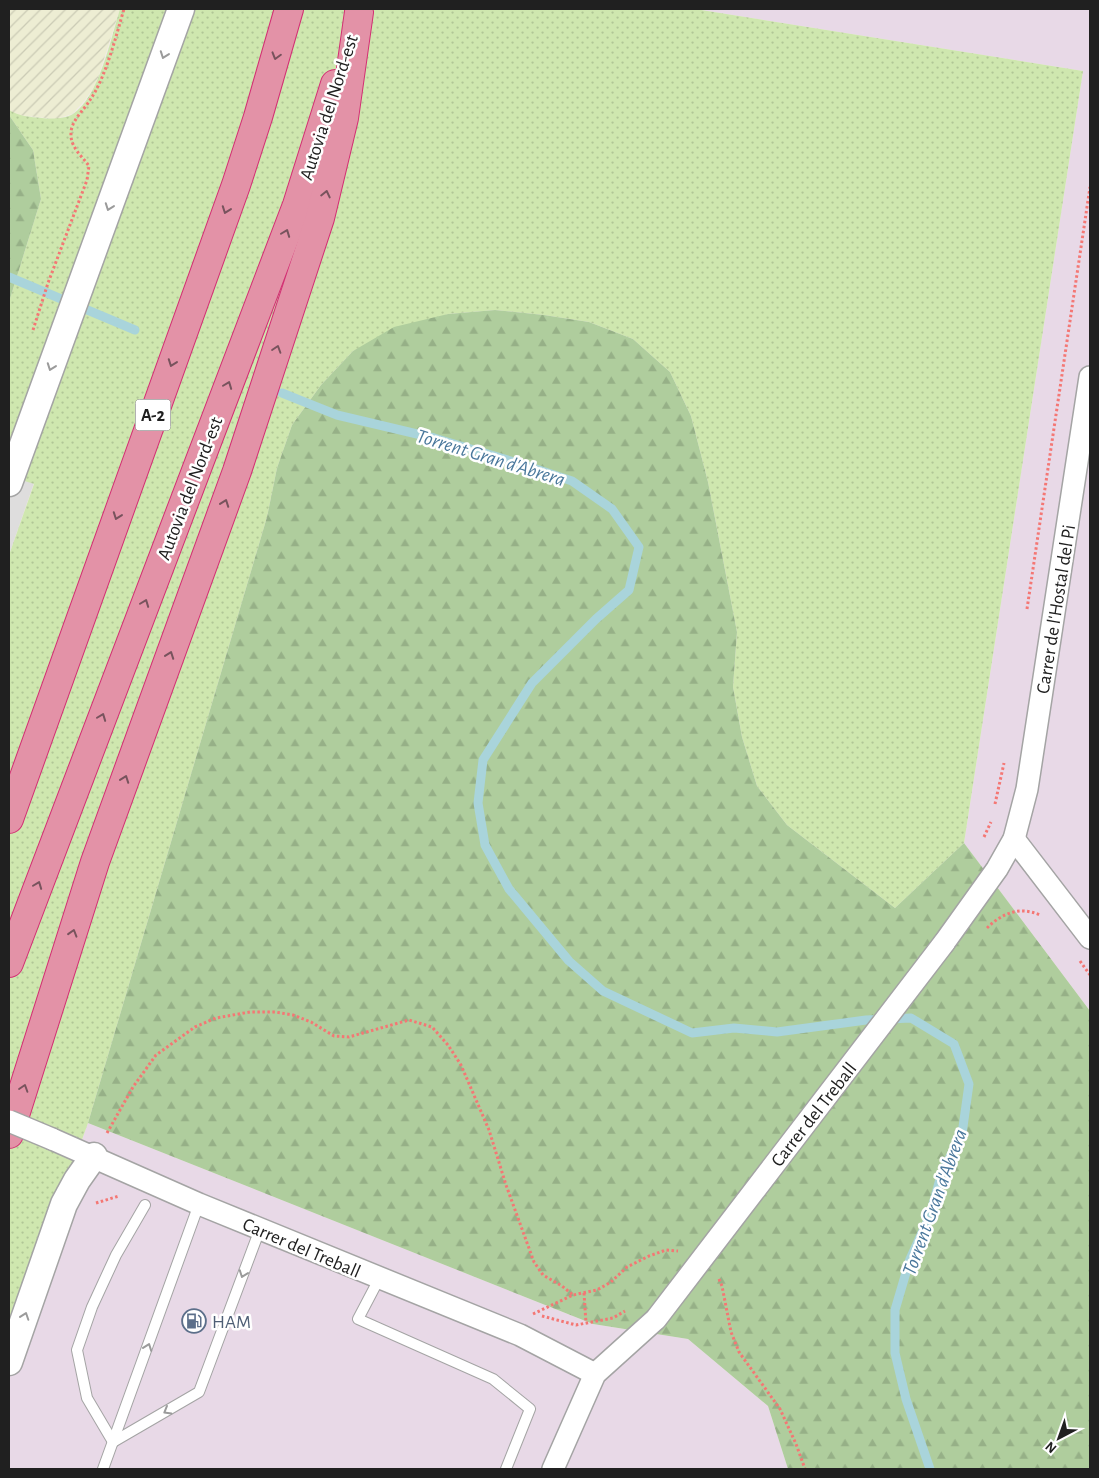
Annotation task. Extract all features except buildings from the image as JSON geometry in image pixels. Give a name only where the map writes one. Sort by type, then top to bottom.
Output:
[{"type":"highway","name":"A-2","points":[[9,819],[236,185],[289,9]]},
{"type":"highway","name":"Autovia del Nord-est","points":[[9,963],[297,205],[359,10]]},
{"type":"highway","points":[[9,1134],[95,862],[237,471],[320,218],[344,118],[359,10]]},
{"type":"street","points":[[9,484],[181,9]]},
{"type":"street","name":"Carrer de l'Hostal del Pi","points":[[1014,839],[1027,789],[1090,377]]},
{"type":"street","points":[[1014,839],[1090,938]]},
{"type":"street","name":"Carrer del Treball","points":[[553,1469],[595,1374],[656,1318],[944,944],[997,869],[1014,839]]},
{"type":"street","name":"Carrer del Treball","points":[[9,1121],[94,1156],[200,1204],[520,1335],[595,1374]]},
{"type":"street","points":[[9,1362],[64,1204],[77,1180],[94,1156]]},
{"type":"lane","points":[[104,1469],[200,1204]]},
{"type":"lane","points":[[113,1442],[87,1398],[77,1350],[92,1307],[108,1272],[145,1205]]},
{"type":"lane","points":[[113,1442],[199,1392],[260,1229]]},
{"type":"lane","points":[[379,1278],[358,1319],[493,1379],[530,1409],[506,1469]]},
{"type":"path","points":[[40,310],[48,283],[87,180],[89,166],[82,155],[73,147],[71,133],[74,123],[92,98],[105,67],[124,9]]},
{"type":"path","points":[[1027,612],[1090,187]]},
{"type":"path","points":[[994,811],[1005,759]]},
{"type":"path","points":[[984,838],[992,820]]},
{"type":"path","points":[[964,916],[983,932],[996,920],[1006,914],[1017,911],[1032,912],[1047,918]]},
{"type":"path","points":[[1075,954],[1090,975]]},
{"type":"path","points":[[94,1156],[134,1087],[156,1055],[195,1026],[216,1018],[250,1012],[276,1012],[293,1015],[311,1022],[334,1036],[349,1037],[409,1020],[432,1027],[448,1045],[461,1065],[490,1130],[506,1185],[534,1262],[543,1275],[573,1295]]},
{"type":"path","points":[[631,1308],[613,1318],[576,1325],[532,1314],[573,1295],[596,1290],[611,1282],[627,1267],[649,1256],[666,1250],[680,1251]]},
{"type":"path","points":[[718,1278],[722,1286],[731,1332],[739,1352],[780,1409],[805,1469]]},
{"type":"path","points":[[584,1293],[586,1323]]},
{"type":"shaded area","points":[[695,9],[1090,9],[1090,1011],[964,843],[1083,71]]},
{"type":"shaded area","points":[[9,476],[34,483],[9,555]]},
{"type":"shaded area","points":[[88,1123],[593,1324],[688,1339],[768,1406],[788,1469],[9,1469],[9,1343]]},
{"type":"green space","points":[[9,9],[120,9],[96,84],[72,114],[56,119],[17,115],[9,110]]},
{"type":"green space","points":[[120,9],[695,9],[1083,71],[964,843],[895,908],[787,825],[757,786],[742,737],[733,687],[737,632],[708,482],[691,416],[670,372],[633,339],[589,322],[495,310],[448,314],[353,351],[321,385],[292,425],[277,468],[267,517],[88,1123],[9,1343],[9,555],[34,484],[9,476],[9,302],[41,199],[33,150],[9,115],[9,110],[17,114],[38,118],[62,118],[73,114],[82,106],[90,95],[103,66]]},
{"type":"green space","points":[[9,115],[33,150],[41,199],[9,302]]},
{"type":"green space","points":[[495,310],[589,322],[633,339],[670,372],[691,416],[708,482],[737,632],[733,687],[742,737],[757,786],[787,825],[895,908],[964,843],[1090,1011],[1090,1469],[788,1469],[768,1406],[688,1339],[593,1324],[88,1123],[267,517],[277,468],[292,425],[321,385],[353,351],[394,327],[448,314]]},
{"type":"waterway","name":"Torrent Gran d'Abrera","points":[[9,277],[135,330]]},
{"type":"waterway","name":"Torrent Gran d'Abrera","points":[[282,393],[337,415],[434,438],[572,481],[612,509],[639,547],[629,590],[596,619],[532,683],[483,760],[478,803],[485,845],[509,889],[569,961],[603,991],[692,1033],[734,1028],[777,1032],[866,1020],[911,1018],[954,1044],[969,1084],[962,1134],[942,1172],[930,1215],[910,1259],[895,1310],[895,1353],[906,1399],[930,1469]]},
{"type":"place","name":"HAM","points":[[194,1321]]}]
